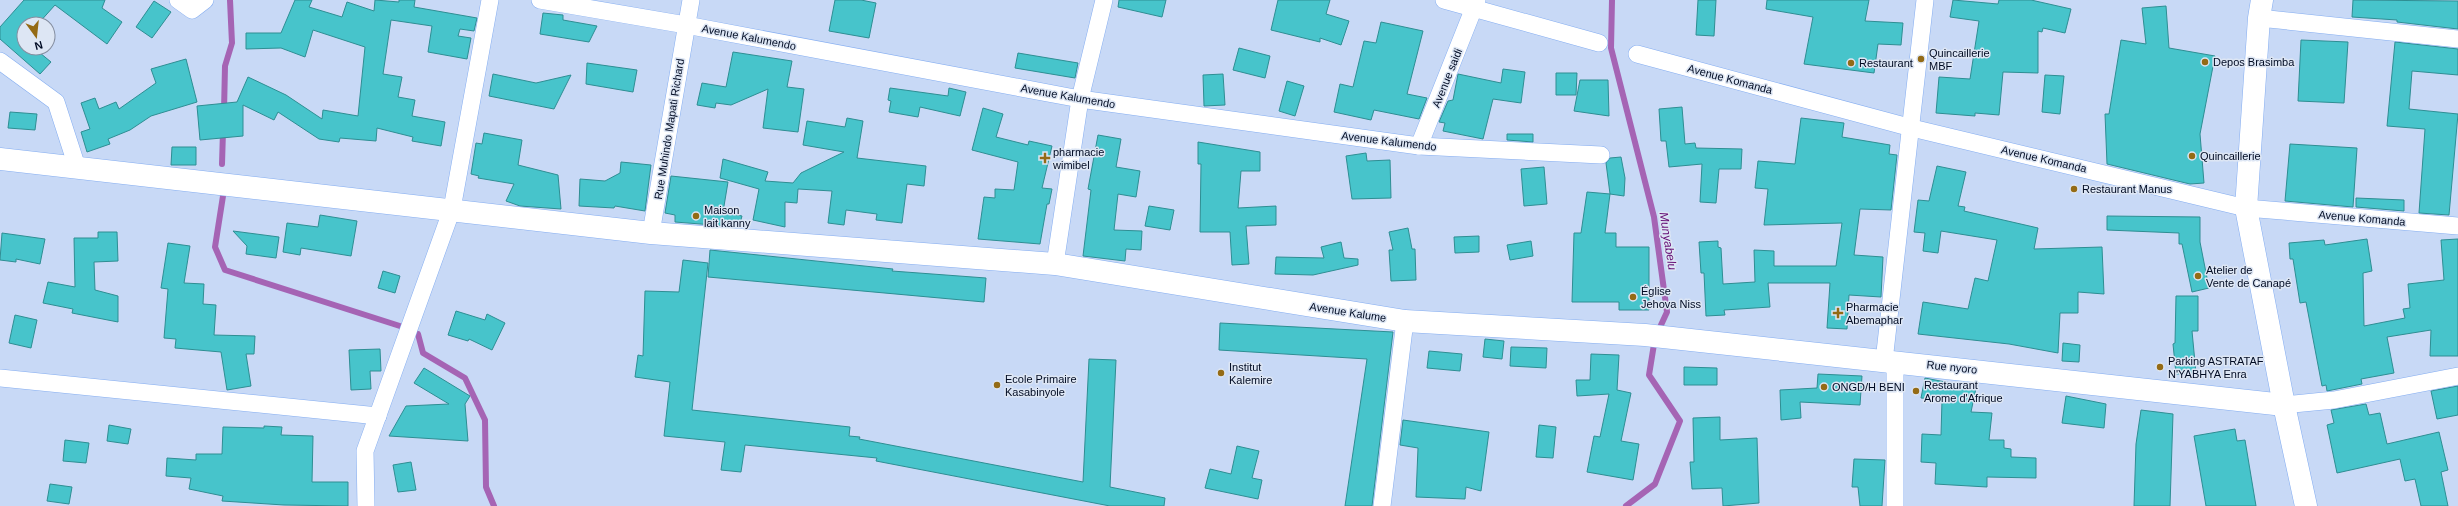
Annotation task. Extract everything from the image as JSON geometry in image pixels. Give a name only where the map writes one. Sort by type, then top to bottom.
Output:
[{"type":"main road","points":[[2260,9],[2246,208],[2284,405],[2306,506]]},
{"type":"main road","name":"Avenue Kalume","points":[[0,159],[452,209],[651,233],[1055,264],[1405,321],[1645,335],[1667,338]]},
{"type":"main road","name":"Rue nyoro","points":[[1667,338],[1890,361],[2284,405]]},
{"type":"street","points":[[178,0],[198,5]]},
{"type":"street","points":[[366,506],[365,451],[452,209],[490,0]]},
{"type":"street","name":"Avenue Kalumendo","points":[[540,0],[686,25],[1080,99],[1419,146],[1601,155]]},
{"type":"street","name":"Rue Muhindo Mapati Richard","points":[[651,233],[691,0]]},
{"type":"street","points":[[1055,264],[1080,99],[1104,0]]},
{"type":"street","points":[[1444,0],[1476,4],[1599,43]]},
{"type":"street","points":[[1895,506],[1890,361],[1925,0]]},
{"type":"street","name":"Avenue saidi","points":[[1419,146],[1476,4]]},
{"type":"street","points":[[2260,9],[2458,39]]},
{"type":"street","name":"Avenue Komanda","points":[[1636,54],[1912,128],[2246,208],[2458,223]]},
{"type":"street","points":[[0,61],[56,102],[77,167]]},
{"type":"street","points":[[1382,506],[1405,321]]},
{"type":"street","points":[[2284,405],[2334,400],[2458,376]]},
{"type":"street","points":[[0,378],[378,416]]},
{"type":"building","points":[[24,0],[105,0],[102,8],[122,22],[107,44],[55,5],[45,16],[16,16],[16,53],[0,39],[0,27]]},
{"type":"building","points":[[295,0],[312,0],[309,7],[342,17],[347,2],[374,11],[375,0],[399,2],[399,0],[415,0],[414,7],[477,18],[474,31],[460,29],[458,36],[471,38],[467,59],[428,52],[432,26],[391,20],[383,74],[402,77],[398,97],[415,100],[412,116],[445,122],[441,146],[412,141],[413,137],[377,128],[376,141],[340,138],[339,142],[319,139],[278,112],[274,120],[243,105],[243,136],[200,140],[197,106],[237,102],[248,77],[286,95],[322,119],[323,110],[358,116],[365,47],[313,30],[305,57],[281,48],[246,49],[246,33],[281,33]]},
{"type":"building","points":[[835,0],[861,0],[876,3],[869,38],[829,31]]},
{"type":"building","points":[[1119,0],[1166,0],[1162,17],[1118,7]]},
{"type":"building","points":[[1278,0],[1330,0],[1326,14],[1349,21],[1341,45],[1320,38],[1320,42],[1271,30]]},
{"type":"building","points":[[1698,0],[1716,0],[1714,36],[1696,35]]},
{"type":"building","points":[[1767,0],[1869,0],[1865,21],[1903,23],[1901,45],[1878,44],[1874,73],[1804,64],[1813,17],[1766,9]]},
{"type":"building","points":[[1953,0],[1998,4],[1999,0],[2031,0],[2071,9],[2065,33],[2043,28],[2042,32],[2038,31],[2038,73],[2003,72],[1999,115],[1975,113],[1975,116],[1936,113],[1939,77],[1970,79],[1979,21],[1950,17]]},
{"type":"building","points":[[2353,0],[2458,1],[2458,29],[2397,22],[2397,20],[2352,17]]},
{"type":"building","points":[[154,1],[171,12],[152,38],[136,27]]},
{"type":"building","points":[[2166,6],[2169,48],[2215,56],[2200,134],[2204,183],[2190,184],[2107,164],[2105,114],[2109,114],[2121,40],[2146,44],[2142,8]]},
{"type":"building","points":[[543,13],[563,15],[563,20],[597,26],[589,42],[540,34]]},
{"type":"building","points":[[1381,22],[1423,31],[1407,94],[1427,98],[1419,119],[1374,110],[1371,120],[1334,112],[1340,84],[1353,87],[1364,41],[1376,43]]},
{"type":"building","points":[[2301,40],[2348,42],[2344,103],[2298,101]]},
{"type":"building","points":[[2395,42],[2458,49],[2458,75],[2412,71],[2409,109],[2458,114],[2449,215],[2419,213],[2425,129],[2387,126]]},
{"type":"building","points":[[1239,48],[1270,56],[1265,78],[1233,70]]},
{"type":"building","points":[[733,52],[792,61],[787,87],[804,89],[798,132],[763,128],[768,89],[731,105],[716,103],[715,108],[697,105],[702,83],[726,87]]},
{"type":"building","points":[[1018,53],[1078,63],[1075,78],[1015,68]]},
{"type":"building","points":[[19,56],[44,56],[51,62],[40,74]]},
{"type":"building","points":[[186,59],[197,102],[151,116],[130,130],[108,139],[110,144],[87,152],[81,132],[90,129],[81,103],[95,98],[99,109],[116,102],[119,109],[156,83],[151,69]]},
{"type":"building","points":[[587,63],[637,70],[633,92],[586,84]]},
{"type":"building","points":[[1503,69],[1525,72],[1521,103],[1493,99],[1483,139],[1443,131],[1445,123],[1439,122],[1448,101],[1453,100],[1458,74],[1501,83]]},
{"type":"building","points":[[1556,73],[1577,73],[1576,95],[1556,95]]},
{"type":"building","points":[[493,74],[536,83],[571,75],[554,109],[489,96]]},
{"type":"building","points":[[1223,74],[1225,105],[1204,106],[1203,75]]},
{"type":"building","points":[[2045,75],[2064,76],[2060,114],[2042,112]]},
{"type":"building","points":[[1580,80],[1608,80],[1609,116],[1574,111]]},
{"type":"building","points":[[1287,81],[1304,86],[1295,116],[1279,111]]},
{"type":"building","points":[[890,88],[948,96],[949,88],[966,92],[960,116],[920,107],[918,117],[889,112],[891,101],[888,100]]},
{"type":"building","points":[[1682,107],[1685,144],[1695,143],[1696,148],[1742,149],[1741,169],[1719,169],[1716,203],[1700,202],[1702,164],[1669,167],[1666,141],[1661,141],[1659,109]]},
{"type":"building","points":[[983,108],[1003,114],[996,137],[1028,145],[1029,141],[1052,146],[1042,188],[1052,189],[1049,204],[1047,204],[1040,244],[978,239],[984,197],[995,198],[995,189],[1014,190],[1018,162],[972,150]]},
{"type":"building","points":[[10,112],[37,114],[35,130],[8,128]]},
{"type":"building","points":[[847,118],[863,121],[857,158],[926,166],[924,186],[907,184],[902,223],[876,220],[877,214],[846,210],[844,225],[828,223],[832,191],[798,189],[797,203],[785,202],[785,227],[753,220],[759,189],[720,178],[723,159],[768,172],[765,181],[793,183],[801,173],[844,152],[803,145],[807,121],[845,127]]},
{"type":"building","points":[[1801,118],[1844,123],[1842,137],[1890,145],[1889,154],[1897,155],[1891,210],[1860,209],[1854,255],[1883,257],[1881,297],[1849,295],[1847,329],[1827,328],[1830,283],[1768,283],[1770,307],[1724,310],[1725,315],[1706,316],[1704,273],[1701,273],[1699,242],[1718,241],[1718,247],[1721,248],[1723,284],[1755,282],[1754,250],[1774,251],[1774,266],[1836,266],[1842,223],[1764,225],[1768,189],[1755,188],[1758,161],[1795,164]]},
{"type":"building","points":[[484,133],[522,140],[518,165],[558,175],[561,209],[520,206],[506,201],[514,184],[478,178],[479,176],[471,174],[476,143],[482,144]]},
{"type":"building","points":[[1507,134],[1533,134],[1533,142],[1507,140]]},
{"type":"building","points":[[1098,135],[1121,139],[1116,167],[1140,171],[1136,197],[1118,194],[1114,230],[1142,231],[1141,250],[1126,249],[1125,261],[1083,256],[1091,190],[1088,189]]},
{"type":"building","points":[[1198,142],[1260,152],[1260,171],[1241,171],[1238,208],[1276,206],[1276,225],[1246,226],[1249,264],[1232,265],[1230,232],[1200,232],[1201,164],[1198,164]]},
{"type":"building","points":[[2290,144],[2357,148],[2353,207],[2285,201]]},
{"type":"building","points":[[172,147],[196,147],[196,165],[171,165]]},
{"type":"building","points":[[1366,153],[1367,161],[1390,160],[1391,198],[1352,199],[1346,156]]},
{"type":"building","points":[[1621,157],[1625,178],[1624,196],[1610,194],[1606,163],[1610,158]]},
{"type":"building","points":[[621,162],[651,165],[645,211],[615,206],[614,208],[579,206],[580,179],[605,181],[620,173]]},
{"type":"building","points":[[1937,166],[1966,172],[1958,206],[1965,207],[1964,211],[2038,228],[2034,249],[2102,247],[2104,294],[2078,292],[2078,313],[2060,313],[2058,353],[2009,344],[1918,334],[1923,302],[1968,309],[1975,278],[1988,281],[1997,240],[1941,231],[1938,253],[1923,251],[1925,233],[1914,232],[1918,200],[1929,201]]},
{"type":"building","points":[[1544,167],[1547,204],[1524,206],[1521,169]]},
{"type":"building","points":[[671,176],[728,182],[723,212],[742,216],[739,227],[675,222],[675,215],[665,213]]},
{"type":"building","points":[[1587,192],[1610,194],[1605,233],[1616,233],[1616,247],[1649,247],[1649,310],[1619,310],[1619,302],[1572,302],[1574,233],[1581,233]]},
{"type":"building","points":[[2356,198],[2404,200],[2404,211],[2356,207]]},
{"type":"building","points":[[1149,206],[1174,210],[1170,230],[1145,226]]},
{"type":"building","points":[[320,215],[357,221],[351,256],[301,248],[300,255],[283,252],[287,223],[318,227]]},
{"type":"building","points":[[2107,216],[2200,217],[2200,242],[2209,288],[2192,292],[2182,244],[2179,244],[2179,233],[2107,230]]},
{"type":"building","points":[[1408,228],[1412,249],[1415,249],[1416,280],[1391,281],[1389,250],[1393,250],[1389,232]]},
{"type":"building","points":[[233,231],[279,237],[276,258],[246,254],[247,246]]},
{"type":"building","points":[[98,232],[117,232],[118,261],[94,262],[95,290],[118,296],[118,322],[72,313],[73,309],[43,303],[48,282],[75,287],[74,238],[98,238]]},
{"type":"building","points":[[2,233],[45,239],[40,264],[16,259],[16,262],[0,260]]},
{"type":"building","points":[[1479,236],[1479,252],[1455,253],[1454,237]]},
{"type":"building","points":[[2367,239],[2372,271],[2363,273],[2364,326],[2405,318],[2403,309],[2410,308],[2408,284],[2444,280],[2441,240],[2458,239],[2458,356],[2430,356],[2431,330],[2387,337],[2394,373],[2361,379],[2362,384],[2327,391],[2326,385],[2322,386],[2306,302],[2300,303],[2293,259],[2290,259],[2289,243],[2324,240],[2325,245]]},
{"type":"building","points":[[1531,241],[1533,256],[1510,260],[1507,245]]},
{"type":"building","points":[[1341,242],[1344,258],[1358,259],[1358,265],[1313,275],[1275,274],[1276,257],[1324,258],[1321,247]]},
{"type":"building","points":[[168,243],[190,246],[184,283],[204,284],[203,304],[216,305],[214,335],[255,336],[254,354],[246,354],[251,386],[227,390],[221,352],[175,348],[176,339],[164,338],[168,289],[161,288]]},
{"type":"building","points":[[710,250],[893,269],[892,271],[986,278],[984,302],[708,277]]},
{"type":"building","points":[[683,260],[708,263],[692,410],[850,427],[849,436],[860,437],[859,439],[1083,482],[1089,359],[1116,360],[1110,487],[1165,498],[1164,506],[1110,506],[876,461],[877,458],[745,445],[741,472],[721,470],[725,442],[664,436],[670,382],[635,377],[638,355],[643,356],[645,291],[679,292]]},
{"type":"building","points":[[383,271],[400,276],[395,293],[378,288]]},
{"type":"building","points":[[2176,296],[2198,296],[2198,331],[2192,331],[2196,373],[2176,374],[2173,344],[2175,343]]},
{"type":"building","points":[[456,311],[485,320],[487,314],[505,323],[492,350],[469,339],[468,341],[448,335]]},
{"type":"building","points":[[15,315],[37,320],[31,348],[9,343]]},
{"type":"building","points":[[1220,323],[1393,332],[1372,506],[1345,506],[1367,359],[1219,350]]},
{"type":"building","points":[[1485,339],[1504,341],[1502,359],[1483,357]]},
{"type":"building","points":[[2063,343],[2080,345],[2079,362],[2062,361]]},
{"type":"building","points":[[1511,347],[1547,348],[1546,368],[1510,366]]},
{"type":"building","points":[[380,349],[381,371],[370,371],[371,389],[351,390],[349,350]]},
{"type":"building","points":[[1429,351],[1462,354],[1460,371],[1427,368]]},
{"type":"building","points":[[1591,354],[1619,355],[1617,390],[1631,393],[1621,441],[1639,444],[1633,480],[1587,472],[1594,436],[1600,437],[1609,394],[1577,396],[1576,380],[1590,380]]},
{"type":"building","points":[[1684,367],[1717,368],[1717,385],[1684,385]]},
{"type":"building","points":[[424,368],[470,396],[465,404],[468,441],[389,436],[406,406],[449,404],[414,383]]},
{"type":"building","points":[[1818,374],[1862,376],[1860,405],[1800,402],[1801,418],[1781,420],[1780,390],[1817,388]]},
{"type":"building","points":[[1925,378],[1976,388],[1971,412],[1992,413],[1989,440],[2004,440],[2004,448],[2011,449],[2011,457],[2036,458],[2036,478],[1987,477],[1987,487],[1935,484],[1936,463],[1921,462],[1922,434],[1941,435],[1942,400],[1921,398]]},
{"type":"building","points":[[2458,386],[2458,415],[2437,419],[2431,391]]},
{"type":"building","points":[[2066,396],[2106,404],[2104,428],[2062,423]]},
{"type":"building","points":[[2366,404],[2369,415],[2380,413],[2387,444],[2439,432],[2448,470],[2441,472],[2448,506],[2421,506],[2415,479],[2405,481],[2400,459],[2337,473],[2327,425],[2334,423],[2331,410]]},
{"type":"building","points":[[2141,410],[2173,414],[2170,506],[2134,506],[2136,444]]},
{"type":"building","points":[[1720,417],[1720,440],[1757,438],[1759,503],[1723,506],[1722,488],[1692,489],[1690,462],[1694,462],[1693,418]]},
{"type":"building","points":[[1403,420],[1489,432],[1481,491],[1466,487],[1465,499],[1416,497],[1418,448],[1400,445]]},
{"type":"building","points":[[109,425],[131,429],[128,444],[107,441]]},
{"type":"building","points":[[1539,425],[1556,427],[1553,458],[1536,457]]},
{"type":"building","points":[[264,426],[282,427],[281,435],[313,436],[312,482],[348,482],[348,506],[284,505],[222,501],[223,496],[189,489],[191,478],[166,476],[167,458],[196,460],[196,454],[222,454],[223,427],[264,428]]},
{"type":"building","points":[[2235,429],[2237,441],[2245,440],[2256,506],[2206,506],[2194,436]]},
{"type":"building","points":[[65,440],[89,443],[86,463],[63,461]]},
{"type":"building","points":[[1237,446],[1259,451],[1252,478],[1262,480],[1258,499],[1205,488],[1210,469],[1231,474]]},
{"type":"building","points":[[1854,459],[1885,460],[1882,506],[1860,506],[1858,487],[1852,487]]},
{"type":"building","points":[[411,462],[416,490],[398,492],[393,465]]},
{"type":"building","points":[[50,484],[72,487],[69,504],[47,501]]},
{"type":"waterway","points":[[224,111],[225,66],[232,43],[230,0]]},
{"type":"waterway","name":"Munyabelu","points":[[1612,0],[1611,48],[1654,217],[1667,312],[1655,338],[1649,375],[1680,421],[1655,484],[1626,506]]},
{"type":"waterway","points":[[222,164],[223,131]]},
{"type":"waterway","points":[[223,196],[215,247],[225,270],[403,327]]},
{"type":"waterway","points":[[418,334],[423,353],[465,378],[485,420],[486,487],[494,506]]},
{"type":"place","name":"Quincaillerie MBF","points":[[1921,59]]},
{"type":"place","name":"Depos Brasimba","points":[[2205,62]]},
{"type":"place","name":"Restaurant","points":[[1851,63]]},
{"type":"place","name":"Quincaillerie","points":[[2192,156]]},
{"type":"place","name":"pharmacie wimibel","points":[[1045,158]]},
{"type":"place","name":"Restaurant Manus","points":[[2074,189]]},
{"type":"place","name":"Maison lait kanny","points":[[696,216]]},
{"type":"place","name":"Atelier de Vente de Canapé","points":[[2198,276]]},
{"type":"place","name":"Église Jehova Niss","points":[[1633,297]]},
{"type":"place","name":"Pharmacie Abemaphar","points":[[1838,313]]},
{"type":"place","name":"Parking ASTRATAF N'YABHYA Enra","points":[[2160,367]]},
{"type":"place","name":"Institut Kalemire","points":[[1221,373]]},
{"type":"place","name":"Ecole Primaire Kasabinyole","points":[[997,385]]},
{"type":"place","name":"ONGD/H BENI","points":[[1824,387]]},
{"type":"place","name":"Restaurant Arome d'Afrique","points":[[1916,391]]}]
